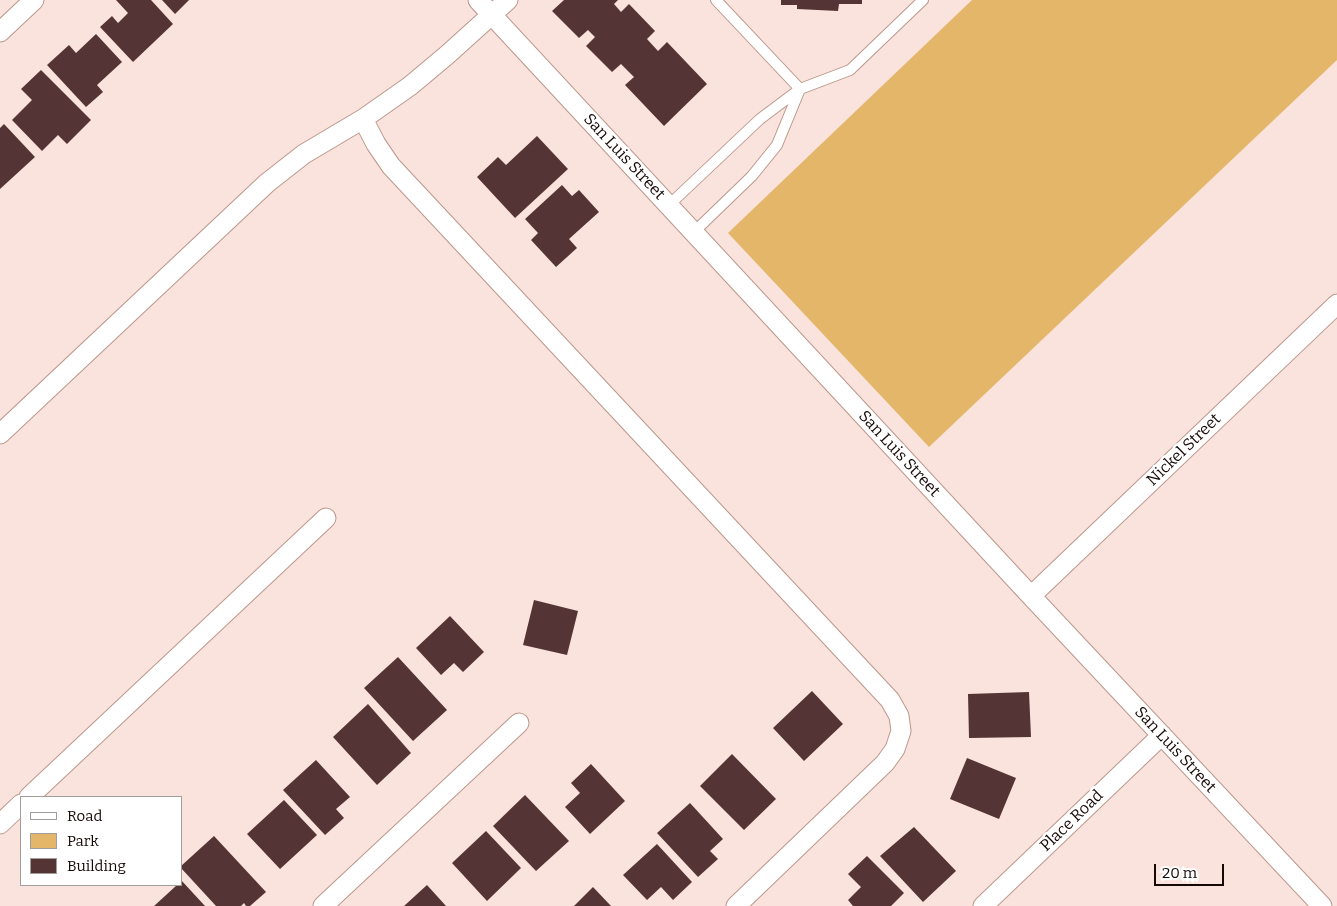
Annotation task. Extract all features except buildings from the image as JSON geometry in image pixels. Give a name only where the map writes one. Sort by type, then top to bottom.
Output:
[{"type":"street","points":[[0,32],[34,0]]},
{"type":"street","name":"San Luis Street","points":[[478,0],[1030,596],[1322,906]]},
{"type":"street","points":[[0,434],[267,183],[304,154],[363,119],[410,86],[447,56],[508,0]]},
{"type":"street","points":[[363,119],[376,144],[391,166],[890,700],[899,716],[901,731],[895,749],[885,763],[736,906]]},
{"type":"street","name":"Nickel Street","points":[[1030,596],[1337,304]]},
{"type":"street","points":[[30,796],[326,518]]},
{"type":"street","points":[[323,906],[519,723]]},
{"type":"street","name":"Place Road","points":[[982,906],[1162,735]]},
{"type":"street","points":[[0,824],[20,805]]},
{"type":"lane","points":[[716,0],[800,89]]},
{"type":"lane","points":[[668,205],[760,119],[800,89],[850,70],[923,0]]},
{"type":"lane","points":[[694,232],[752,176],[777,144],[800,89]]},
{"type":"green space","points":[[972,0],[1337,0],[1337,60],[929,447],[728,233]]}]
